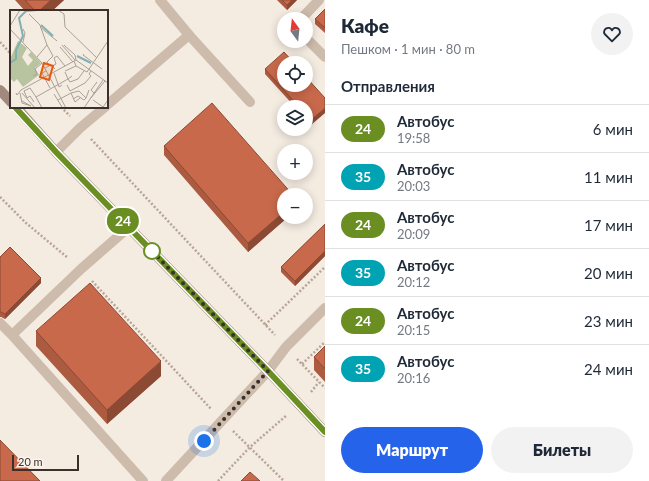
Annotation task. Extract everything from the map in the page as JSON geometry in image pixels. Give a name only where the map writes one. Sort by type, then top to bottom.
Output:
[{"type":"main road","points":[[0,90],[10,101]]},
{"type":"main road","points":[[17,108],[56,152],[325,432]]},
{"type":"street","points":[[160,0],[189,35],[250,102]]},
{"type":"street","points":[[308,12],[319,0]]},
{"type":"street","points":[[108,104],[189,35]]},
{"type":"street","points":[[313,45],[325,57]]},
{"type":"street","points":[[56,152],[80,128],[104,108]]},
{"type":"street","points":[[12,335],[81,269],[129,227]]},
{"type":"street","points":[[166,481],[268,371],[286,348],[325,308]]},
{"type":"street","points":[[0,323],[143,481]]},
{"type":"path","points":[[0,42],[10,53]]},
{"type":"path","points":[[80,128],[325,388]]},
{"type":"path","points":[[0,197],[26,223],[81,269],[222,421],[284,481]]},
{"type":"path","points":[[265,325],[325,267]]},
{"type":"path","points":[[302,364],[325,342]]},
{"type":"path","points":[[218,481],[249,448]]},
{"type":"building","points":[[25,0],[51,0],[40,10],[34,10]]},
{"type":"building","points":[[282,0],[292,0],[287,5]]},
{"type":"building","points":[[325,9],[325,28],[315,19]]},
{"type":"building","points":[[284,52],[288,56],[280,56]]},
{"type":"building","points":[[277,58],[277,82],[265,69]]},
{"type":"building","points":[[313,85],[325,98],[325,108],[313,118],[313,100],[293,100],[286,92],[313,92]]},
{"type":"building","points":[[212,103],[277,177],[277,180],[280,180],[287,188],[277,188],[277,218],[248,243],[164,146]]},
{"type":"building","points":[[325,224],[325,251],[295,281],[281,267]]},
{"type":"building","points":[[10,247],[41,278],[5,314],[0,312],[0,257]]},
{"type":"building","points":[[90,283],[161,361],[107,410],[36,331]]},
{"type":"building","points":[[325,346],[325,369],[314,357]]},
{"type":"building","points":[[0,440],[40,481],[0,481]]},
{"type":"building","points":[[250,472],[260,481],[241,481]]},
{"type":"bus line","name":"24","points":[[16,108],[56,152],[325,432]]},
{"type":"route","points":[[152,251],[150,249],[268,371],[204,441]]}]
